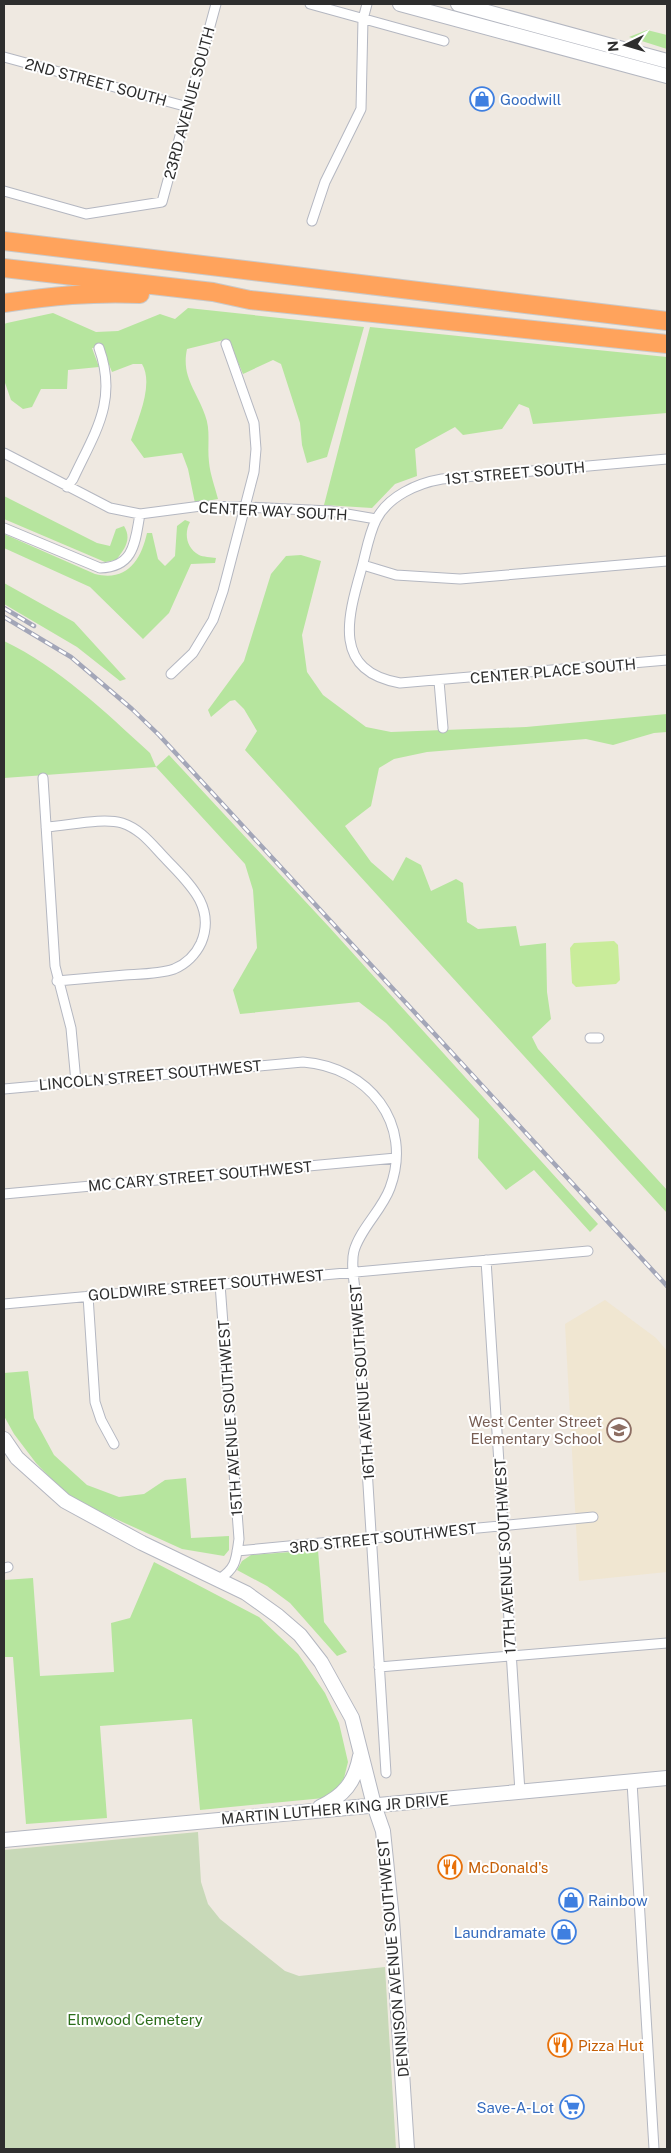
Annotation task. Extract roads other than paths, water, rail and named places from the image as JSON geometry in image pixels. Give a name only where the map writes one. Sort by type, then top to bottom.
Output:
[{"type":"highway","points":[[4,240],[667,320]]},
{"type":"highway","points":[[4,268],[213,292],[250,300]]},
{"type":"highway","points":[[4,303],[61,294],[99,292],[250,300],[667,344]]},
{"type":"main road","points":[[400,4],[667,76]]},
{"type":"main road","points":[[458,4],[667,61]]},
{"type":"main road","name":"DENNISON AVENUE SOUTHWEST","points":[[4,1439],[17,1458],[65,1501],[142,1543],[246,1593],[300,1635],[321,1662],[352,1718],[374,1805],[383,1831],[392,1919],[407,2149]]},
{"type":"main road","points":[[311,1811],[340,1796],[356,1774],[360,1753]]},
{"type":"main road","name":"MARTIN LUTHER KING JR DRIVE","points":[[4,1840],[667,1778]]},
{"type":"street","name":"23RD AVENUE SOUTH","points":[[4,191],[86,214],[162,202],[216,4]]},
{"type":"street","points":[[310,4],[444,41]]},
{"type":"street","points":[[312,221],[325,182],[361,109],[363,19],[367,4]]},
{"type":"street","name":"2ND STREET SOUTH","points":[[4,57],[188,107]]},
{"type":"street","points":[[171,674],[197,648],[213,620],[246,507],[256,459],[256,436],[250,411],[226,344]]},
{"type":"street","points":[[67,487],[73,479],[102,418],[105,405],[106,377],[99,348]]},
{"type":"street","name":"CENTER WAY SOUTH","points":[[4,453],[110,508],[140,514],[201,506],[246,507],[330,511],[376,520]]},
{"type":"street","name":"1ST STREET SOUTH","points":[[376,520],[386,507],[406,491],[430,481],[667,459]]},
{"type":"street","points":[[4,528],[100,568],[117,565],[124,561],[134,547],[140,514]]},
{"type":"street","name":"CENTER PLACE SOUTH","points":[[376,520],[362,565],[349,618],[350,640],[358,659],[370,672],[389,682],[405,684],[667,660]]},
{"type":"street","points":[[362,565],[410,576],[460,578],[667,561]]},
{"type":"street","points":[[438,681],[443,728]]},
{"type":"street","points":[[43,778],[53,946],[57,981],[69,1014],[76,1082]]},
{"type":"street","points":[[46,827],[108,822],[121,823],[136,830],[147,838],[193,889],[202,902],[205,918],[204,935],[198,948],[188,960],[175,968],[138,974],[57,981]]},
{"type":"street","name":"LINCOLN STREET SOUTHWEST","points":[[4,1089],[296,1062]]},
{"type":"street","name":"16TH AVENUE SOUTHWEST","points":[[296,1062],[315,1062],[335,1067],[353,1076],[372,1091],[387,1114],[393,1128],[396,1158],[389,1190],[355,1248],[352,1263],[372,1538],[386,1773]]},
{"type":"street","name":"MC CARY STREET SOUTHWEST","points":[[4,1194],[396,1158]]},
{"type":"street","name":"GOLDWIRE STREET SOUTHWEST","points":[[4,1304],[588,1251]]},
{"type":"street","name":"17TH AVENUE SOUTHWEST","points":[[486,1260],[520,1792]]},
{"type":"street","name":"15TH AVENUE SOUTHWEST","points":[[220,1284],[239,1539],[237,1551]]},
{"type":"street","points":[[88,1296],[95,1402],[101,1420],[114,1444]]},
{"type":"street","name":"3RD STREET SOUTHWEST","points":[[237,1551],[593,1517]]},
{"type":"street","points":[[219,1579],[228,1574],[235,1565],[237,1551]]},
{"type":"street","points":[[379,1667],[667,1643]]},
{"type":"street","points":[[632,1782],[654,2149]]},
{"type":"railway","points":[[4,608],[34,626]]},
{"type":"railway","points":[[4,617],[71,657],[132,709],[159,735],[667,1286]]},
{"type":"place","name":"Goodwill","points":[[482,99]]},
{"type":"place","name":"West Center Street Elementary School","points":[[619,1430]]},
{"type":"place","name":"McDonald's","points":[[450,1867]]},
{"type":"place","name":"Rainbow","points":[[571,1900]]},
{"type":"place","name":"Laundramate","points":[[564,1932]]},
{"type":"place","name":"Pizza Hut","points":[[560,2045]]},
{"type":"place","name":"Save-A-Lot","points":[[572,2107]]},
{"type":"park label","name":"Elmwood Cemetery","points":[[135,2019]]}]
